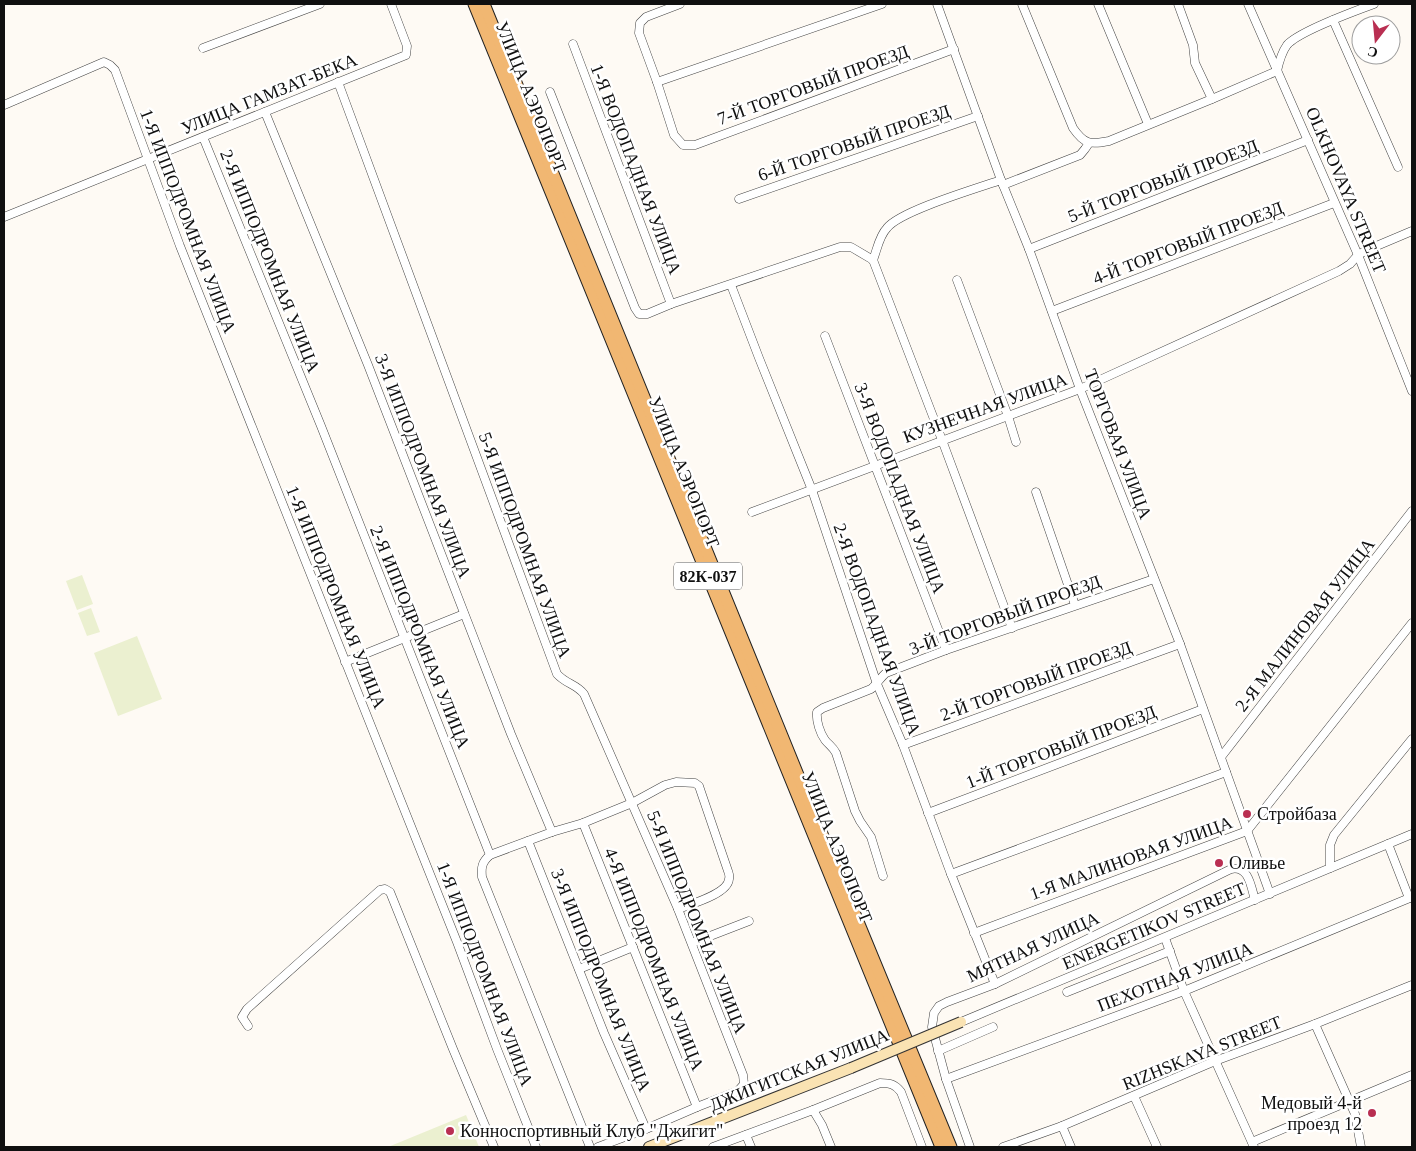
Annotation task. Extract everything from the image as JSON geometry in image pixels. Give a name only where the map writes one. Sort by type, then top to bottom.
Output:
[{"type":"main road","name":"УЛИЦА АЭРОПОРТ","points":[[474,4],[941,1147]]},
{"type":"main road","name":"УЛИЦА АЭРОПОРТ","points":[[484,4],[951,1147]]},
{"type":"street","points":[[203,48],[320,4]]},
{"type":"street","name":"УЛИЦА ГАМЗАТ-БЕКА","points":[[4,217],[406,55],[407,46],[391,4]]},
{"type":"street","points":[[680,4],[646,17],[640,23],[639,33],[657,82],[882,4]]},
{"type":"street","name":"ТОРГОВАЯ УЛИЦА","points":[[937,4],[1080,389],[1180,644],[1270,894]]},
{"type":"street","points":[[1022,4],[1073,128],[1080,138],[1089,143],[1109,141],[1212,100],[1277,70],[1287,45],[1302,35],[1333,20],[1374,4]]},
{"type":"street","points":[[1098,4],[1148,124]]},
{"type":"street","points":[[1178,4],[1193,45],[1195,63],[1212,100]]},
{"type":"street","name":"OLKHOVAYA STREET","points":[[1248,4],[1358,255],[1412,391]]},
{"type":"street","points":[[1333,20],[1398,167]]},
{"type":"street","name":"1-Я ВОДОПАДНАЯ УЛИЦА","points":[[573,44],[670,304]]},
{"type":"street","name":"7-Й ТОРГОВЫЙ ПРОЕЗД","points":[[657,82],[674,135],[683,145],[695,145],[954,49]]},
{"type":"street","name":"1-Я ИППОДРОМНАЯ УЛИЦА","points":[[4,105],[104,62],[115,70],[184,255],[454,933],[536,1147]]},
{"type":"street","name":"5-Я ИППОДРОМНАЯ УЛИЦА","points":[[338,82],[557,674],[564,681],[579,687],[584,694],[678,909],[744,1075],[744,1084],[738,1091],[697,1107]]},
{"type":"street","points":[[550,92],[639,314],[647,314],[670,304],[840,248],[851,247],[873,260],[1012,628]]},
{"type":"street","name":"3-Я ИППОДРОМНАЯ УЛИЦА","points":[[265,112],[374,382],[511,734],[552,832]]},
{"type":"street","name":"6-Й ТОРГОВЫЙ ПРОЕЗД","points":[[738,199],[978,116]]},
{"type":"street","name":"2-Я ИППОДРОМНАЯ УЛИЦА","points":[[203,137],[321,426],[490,856]]},
{"type":"street","name":"5-Й ТОРГОВЫЙ ПРОЕЗД","points":[[1029,249],[1308,140]]},
{"type":"street","points":[[873,260],[881,238],[887,228],[895,221],[917,210],[1080,155],[1089,143]]},
{"type":"street","name":"4-Й ТОРГОВЫЙ ПРОЕЗД","points":[[1052,311],[1334,203]]},
{"type":"street","name":"КУЗНЕЧНАЯ УЛИЦА","points":[[752,512],[1080,389],[1339,271],[1367,250],[1412,231]]},
{"type":"street","points":[[957,280],[1016,442]]},
{"type":"street","name":"2-Я ВОДОПАДНАЯ УЛИЦА","points":[[731,285],[812,490],[877,684],[903,746],[995,984]]},
{"type":"street","name":"3-Я ВОДОПАДНАЯ УЛИЦА","points":[[825,336],[946,650]]},
{"type":"street","points":[[1036,492],[1075,605]]},
{"type":"street","name":"2-Я МАЛИНОВАЯ УЛИЦА","points":[[1221,757],[1412,511]]},
{"type":"street","name":"3-Й ТОРГОВЫЙ ПРОЕЗД","points":[[883,876],[871,837],[855,811],[836,753],[824,738],[816,718],[817,712],[866,692],[886,674],[946,650],[1154,579]]},
{"type":"street","points":[[345,662],[464,614]]},
{"type":"street","name":"1-Я МАЛИНОВАЯ УЛИЦА","points":[[974,933],[1247,831],[1412,623]]},
{"type":"street","name":"2-Й ТОРГОВЫЙ ПРОЕЗД","points":[[903,746],[1180,644]]},
{"type":"street","name":"1-Й ТОРГОВЫЙ ПРОЕЗД","points":[[928,812],[1203,709]]},
{"type":"street","points":[[1330,868],[1330,845],[1334,834],[1412,739]]},
{"type":"street","points":[[951,874],[1226,772]]},
{"type":"street","points":[[590,1147],[482,877],[481,868],[483,861],[490,856],[528,841],[583,823],[632,803],[665,786],[676,782],[695,783],[699,786],[730,880],[718,894],[678,909]]},
{"type":"street","name":"4-Я ИППОДРОМНАЯ УЛИЦА","points":[[583,823],[697,1107]]},
{"type":"street","name":"ENERGETIKOV STREET","points":[[961,1022],[1412,834]]},
{"type":"street","name":"3-Я ИППОДРОМНАЯ УЛИЦА","points":[[528,841],[604,1033],[646,1129]]},
{"type":"street","points":[[1388,844],[1411,898]]},
{"type":"street","name":"МЯТНАЯ УЛИЦА","points":[[970,1147],[946,1079],[932,1027],[934,1013],[939,1006],[995,984],[1231,869],[1244,870],[1256,900]]},
{"type":"street","points":[[248,1026],[242,1018],[247,1009],[380,890],[385,889],[390,892],[494,1147]]},
{"type":"street","name":"ПЕХОТНАЯ УЛИЦА","points":[[946,1079],[1184,991],[1411,898]]},
{"type":"street","points":[[692,943],[749,922]]},
{"type":"street","points":[[1165,938],[1184,991],[1253,1145],[1350,1101],[1412,1076]]},
{"type":"street","points":[[579,969],[633,947]]},
{"type":"street","points":[[1067,992],[1170,951]]},
{"type":"street","name":"RIZHSKAYA STREET","points":[[1003,1147],[1062,1126],[1215,1061],[1412,985]]},
{"type":"street","name":"ДЖИГИТСКАЯ УЛИЦА","points":[[649,1147],[851,1068],[961,1022]]},
{"type":"street","points":[[1315,1024],[1350,1101],[1361,1147]]},
{"type":"street","points":[[938,1051],[993,1027]]},
{"type":"street","points":[[713,1147],[813,1110],[880,1082],[897,1086],[901,1092],[922,1147]]},
{"type":"street","points":[[1134,1096],[1157,1147]]},
{"type":"street","points":[[598,1147],[697,1107]]},
{"type":"street","points":[[813,1110],[822,1125],[831,1147]]},
{"type":"street","points":[[1062,1126],[1071,1147]]},
{"type":"street","points":[[746,1135],[751,1147]]},
{"type":"green space","points":[[82,575],[93,604],[77,610],[66,581]]},
{"type":"green space","points":[[91,608],[100,632],[87,636],[78,613]]},
{"type":"green space","points":[[137,636],[162,699],[118,716],[94,653]]},
{"type":"green space","name":"Конноспортивный Клуб \"Джигит\"","points":[[466,1115],[479,1147],[388,1147]]},
{"type":"place","name":"Стройбаза","points":[[1247,814]]},
{"type":"place","name":"Оливье","points":[[1219,863]]},
{"type":"place","name":"Медовый 4-й проезд 12","points":[[1372,1113]]},
{"type":"place","name":"Конноспортивный Клуб \"Джигит\"","points":[[450,1131]]}]
